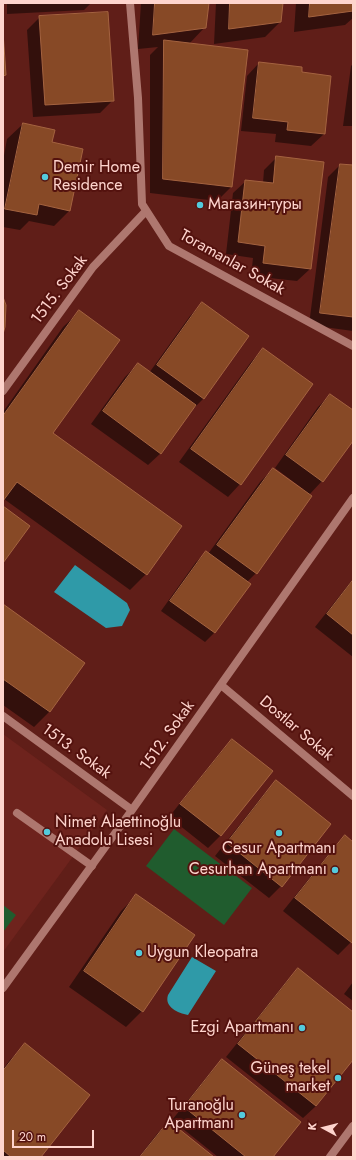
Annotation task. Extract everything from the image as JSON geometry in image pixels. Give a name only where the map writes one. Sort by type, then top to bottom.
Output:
[{"type":"street","name":"Toramanlar Sokak","points":[[130,3],[138,98],[142,204],[146,211],[169,246],[353,346]]},
{"type":"street","name":"1515. Sokak","points":[[3,391],[93,267],[146,211]]},
{"type":"street","name":"1512. Sokak","points":[[3,988],[132,810],[353,498]]},
{"type":"street","name":"Dostlar Sokak","points":[[221,685],[353,796]]},
{"type":"street","name":"1513. Sokak","points":[[3,716],[132,810]]},
{"type":"street","points":[[17,813],[92,866]]},
{"type":"street","points":[[330,1157],[353,1126]]},
{"type":"shaded area","name":"Nimet Alaettinoğlu Anadolu Lisesi","points":[[3,734],[107,810],[3,952]]},
{"type":"green space","points":[[174,829],[252,888],[224,925],[146,866]]},
{"type":"green space","points":[[3,905],[16,915],[3,932]]},
{"type":"water","points":[[75,565],[127,603],[130,610],[122,626],[106,628],[54,592]]},
{"type":"water","points":[[192,957],[216,971],[188,1015],[173,1009],[168,1003],[167,999]]},
{"type":"building","points":[[155,3],[209,3],[206,28],[153,35]]},
{"type":"building","points":[[230,3],[283,3],[281,22],[229,29]]},
{"type":"building","points":[[310,3],[353,3],[353,11],[309,17]]},
{"type":"building","points":[[108,12],[114,101],[45,105],[39,16]]},
{"type":"building","points":[[3,32],[6,75],[3,76]]},
{"type":"building","points":[[164,40],[248,50],[232,187],[163,179]]},
{"type":"building","points":[[259,62],[302,67],[302,72],[331,76],[325,134],[287,130],[288,122],[253,118]]},
{"type":"building","name":"Demir Home Residence","points":[[23,123],[55,130],[52,142],[83,149],[70,211],[39,204],[37,215],[5,209]]},
{"type":"building","points":[[276,156],[324,162],[311,269],[263,263],[265,246],[238,242],[245,180],[273,183]]},
{"type":"building","points":[[340,164],[353,165],[353,317],[320,313]]},
{"type":"building","points":[[3,297],[6,305],[5,327],[3,334]]},
{"type":"building","points":[[202,302],[249,336],[204,399],[157,365]]},
{"type":"building","points":[[79,310],[120,340],[53,433],[182,526],[147,575],[17,482],[3,501],[3,416]]},
{"type":"building","points":[[263,348],[313,384],[241,485],[191,449]]},
{"type":"building","points":[[138,363],[196,405],[161,454],[103,411]]},
{"type":"building","points":[[330,394],[353,410],[353,441],[323,482],[286,455]]},
{"type":"building","points":[[273,468],[312,496],[257,574],[217,545]]},
{"type":"building","points":[[3,506],[30,526],[3,563]]},
{"type":"building","points":[[206,551],[251,584],[215,633],[170,601]]},
{"type":"building","points":[[353,580],[353,635],[327,614]]},
{"type":"building","points":[[3,604],[85,663],[50,712],[3,679]]},
{"type":"building","points":[[232,739],[273,771],[221,836],[180,804]]},
{"type":"building","name":"Cesur Apartmanı","points":[[276,780],[331,824],[282,887],[227,843]]},
{"type":"building","name":"Cesurhan Apartmanı","points":[[345,835],[353,842],[352,943],[295,898]]},
{"type":"building","name":"Uygun Kleopatra","points":[[136,894],[195,935],[143,1012],[84,971]]},
{"type":"building","name":"Ezgi Apartmanı","points":[[298,968],[353,1012],[353,1060],[316,1106],[238,1044]]},
{"type":"building","points":[[25,1043],[90,1095],[41,1157],[11,1157],[3,1150],[3,1071]]},
{"type":"building","name":"Turanoğlu Apartmanı","points":[[222,1059],[301,1122],[273,1157],[246,1157],[184,1107]]},
{"type":"building","points":[[169,1121],[214,1157],[140,1157]]},
{"type":"place","name":"Demir Home Residence","points":[[45,177]]},
{"type":"place","name":"Магазин-туры","points":[[200,205]]},
{"type":"place","name":"Nimet Alaettinoğlu Anadolu Lisesi","points":[[47,832]]},
{"type":"place","name":"Cesur Apartmanı","points":[[279,833]]},
{"type":"place","name":"Cesurhan Apartmanı","points":[[335,870]]},
{"type":"place","name":"Uygun Kleopatra","points":[[139,953]]},
{"type":"place","name":"Ezgi Apartmanı","points":[[302,1028]]},
{"type":"place","name":"Güneş tekel market","points":[[338,1078]]},
{"type":"place","name":"Turanoğlu Apartmanı","points":[[242,1115]]}]
